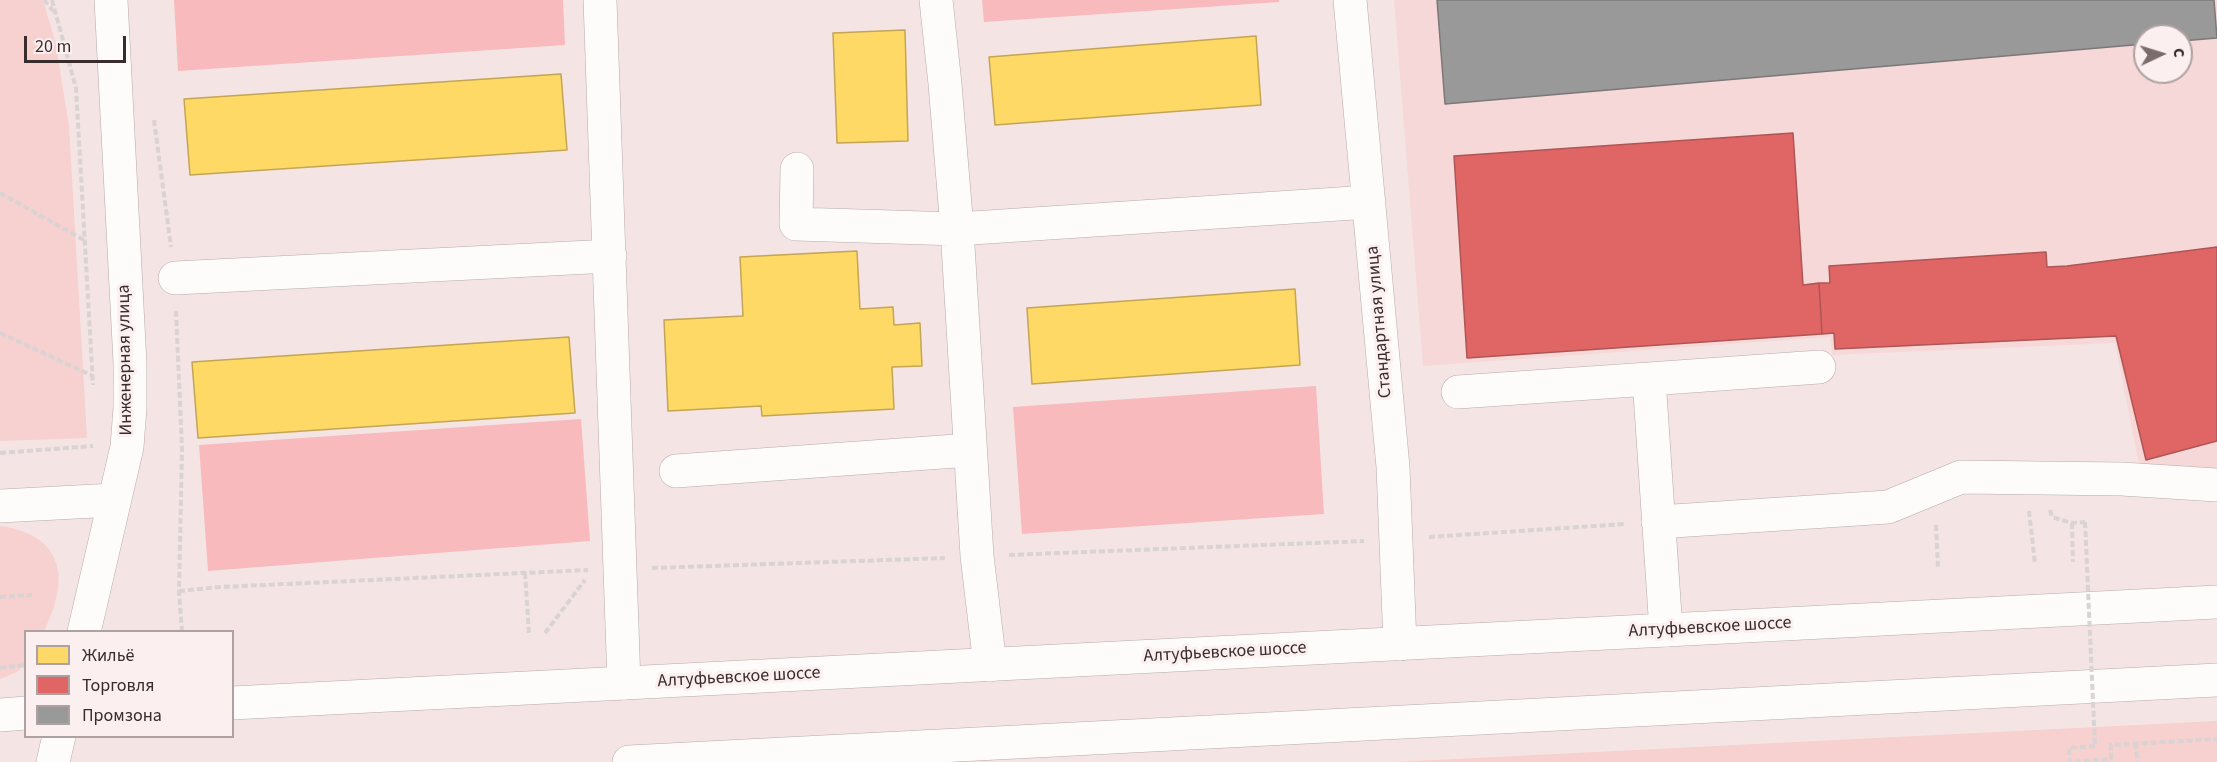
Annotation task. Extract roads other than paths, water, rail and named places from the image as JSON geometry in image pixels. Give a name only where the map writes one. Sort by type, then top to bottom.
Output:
[{"type":"main road","name":"Инженерная улица","points":[[100,0],[114,84]]},
{"type":"main road","name":"Инженерная улица","points":[[84,630],[127,447],[130,408],[130,363],[111,0]]},
{"type":"main road","points":[[600,0],[624,683]]},
{"type":"main road","points":[[936,0],[957,229],[977,556],[990,665]]},
{"type":"main road","name":"Стандартная улица","points":[[1350,0],[1393,467],[1400,644]]},
{"type":"main road","points":[[797,170],[796,224],[957,229],[1369,202]]},
{"type":"main road","points":[[175,278],[610,256]]},
{"type":"main road","points":[[1458,392],[1819,368]]},
{"type":"main road","points":[[1649,379],[1666,630]]},
{"type":"main road","points":[[676,471],[970,450]]},
{"type":"main road","points":[[1658,522],[1888,507],[1961,477],[2122,479],[2217,485]]},
{"type":"main road","points":[[0,506],[114,500]]},
{"type":"main road","name":"Алтуфьевское шоссе","points":[[234,703],[2217,602]]},
{"type":"main road","points":[[629,762],[2217,680]]},
{"type":"main road","points":[[0,715],[24,713]]},
{"type":"main road","points":[[53,762],[59,738]]}]
